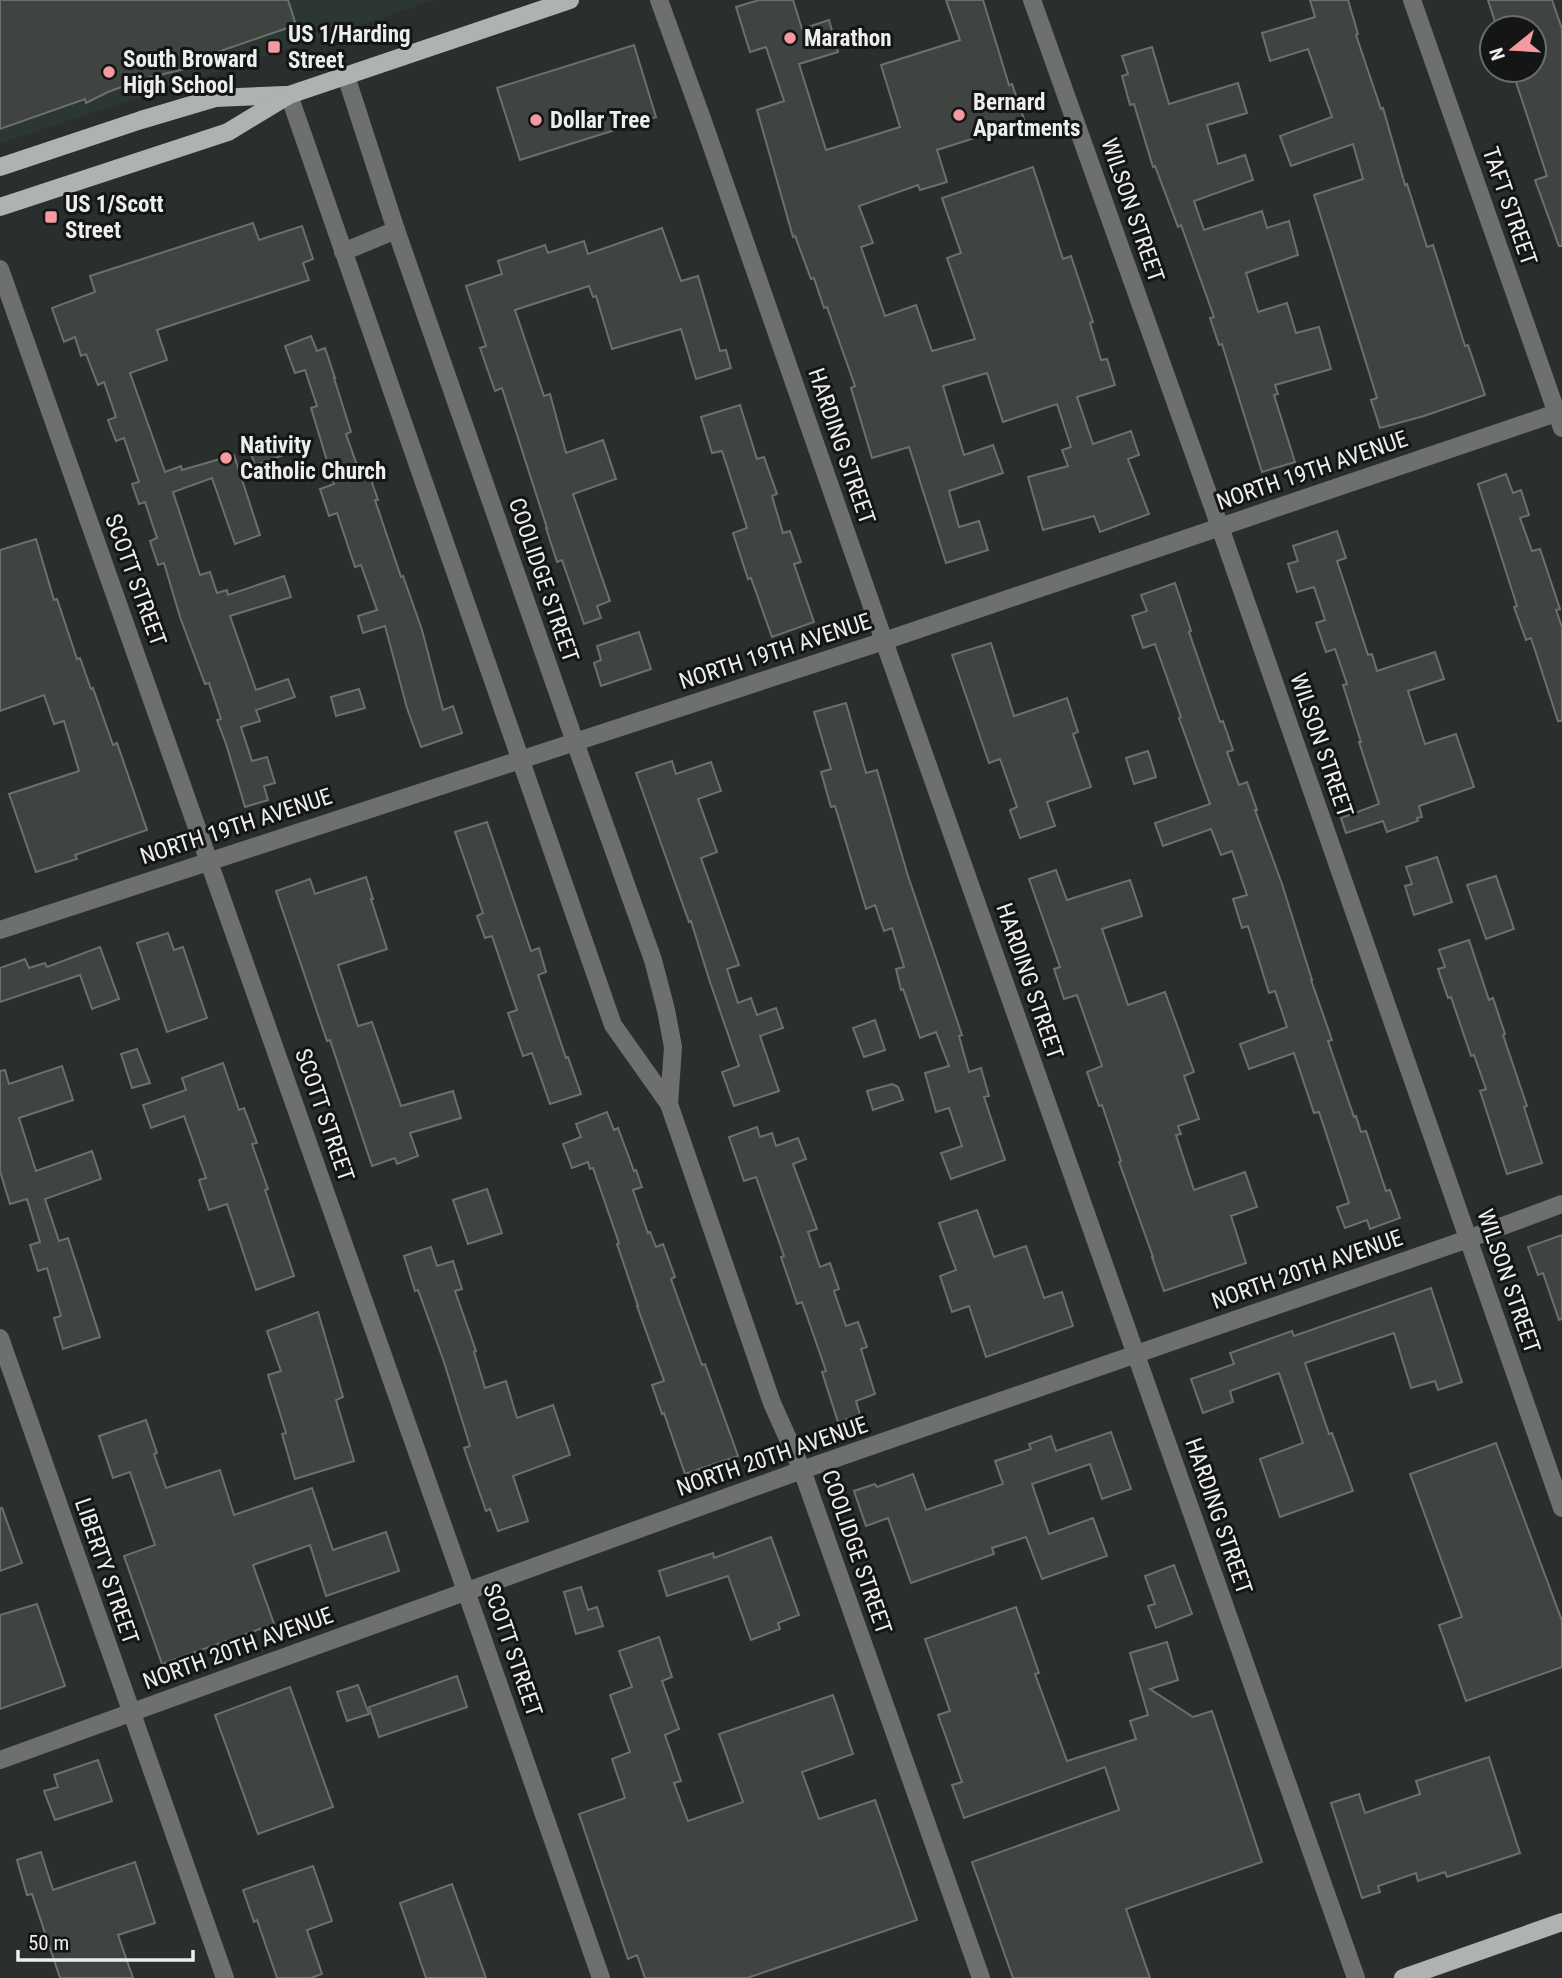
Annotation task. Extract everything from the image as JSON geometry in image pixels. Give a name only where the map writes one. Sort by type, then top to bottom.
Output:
[{"type":"main road","points":[[0,207],[228,132],[289,95],[570,0]]},
{"type":"main road","points":[[0,167],[215,97],[289,95]]},
{"type":"main road","points":[[1404,1978],[1562,1922]]},
{"type":"street","name":"HARDING STREET","points":[[659,0],[1356,1978]]},
{"type":"street","name":"WILSON STREET","points":[[1032,0],[1220,527],[1562,1508]]},
{"type":"street","name":"TAFT STREET","points":[[1412,0],[1560,417]]},
{"type":"street","name":"COOLIDGE STREET","points":[[346,76],[397,230],[653,960],[673,1047],[670,1104]]},
{"type":"street","name":"COOLIDGE STREET","points":[[289,95],[613,1025],[670,1104],[772,1403],[802,1471],[981,1978]]},
{"type":"street","points":[[343,252],[397,230]]},
{"type":"street","name":"SCOTT STREET","points":[[0,269],[601,1978]]},
{"type":"street","name":"NORTH 19TH AVENUE","points":[[0,930],[1560,417]]},
{"type":"street","name":"NORTH 20TH AVENUE","points":[[0,1760],[802,1471],[1562,1204]]},
{"type":"street","name":"LIBERTY STREET","points":[[0,1338],[225,1978]]},
{"type":"shaded area","name":"South Broward High School","points":[[0,0],[436,0],[0,143]]},
{"type":"building","name":"South Broward High School","points":[[0,0],[288,0],[296,25],[212,54],[185,65],[185,69],[143,79],[86,103],[85,99],[0,129]]},
{"type":"building","points":[[759,0],[793,0],[802,29],[829,20],[838,52],[799,64],[826,150],[900,127],[881,65],[960,40],[946,0],[983,0],[1009,85],[1012,84],[1025,122],[937,150],[947,182],[920,190],[918,185],[859,206],[873,243],[861,247],[885,316],[916,305],[932,351],[975,339],[947,258],[961,253],[942,198],[1033,167],[1063,259],[1071,256],[1093,322],[1090,323],[1101,360],[1107,359],[1115,385],[1077,397],[1093,444],[1131,431],[1139,455],[1128,459],[1149,514],[1100,532],[1094,516],[1043,530],[1028,477],[1068,466],[1062,450],[1071,447],[1057,404],[1003,422],[987,373],[943,386],[964,455],[993,445],[1003,473],[949,491],[959,527],[979,521],[988,550],[946,563],[909,447],[872,458],[851,388],[855,386],[827,307],[824,308],[814,278],[811,279],[795,236],[793,237],[757,110],[784,101],[766,47],[750,52],[736,7]]},
{"type":"building","points":[[1310,0],[1348,0],[1358,34],[1356,35],[1381,109],[1383,108],[1405,185],[1407,184],[1427,247],[1433,245],[1465,346],[1468,345],[1485,395],[1380,428],[1371,400],[1377,398],[1314,195],[1363,179],[1353,144],[1291,166],[1280,136],[1332,117],[1308,49],[1270,61],[1262,33],[1315,17]]},
{"type":"building","points":[[1488,0],[1552,0],[1562,29],[1562,246],[1559,246],[1535,180],[1547,176],[1517,84],[1548,84],[1548,14],[1492,14]]},
{"type":"building","points":[[634,45],[656,117],[520,160],[497,88]]},
{"type":"building","points":[[1152,47],[1169,104],[1238,83],[1247,113],[1207,125],[1218,164],[1245,155],[1253,180],[1194,201],[1204,230],[1262,211],[1267,228],[1289,221],[1298,255],[1246,273],[1258,312],[1287,303],[1296,333],[1319,327],[1331,369],[1275,385],[1278,394],[1274,395],[1295,462],[1262,472],[1222,344],[1219,345],[1210,318],[1214,317],[1181,225],[1178,227],[1155,166],[1153,167],[1134,104],[1130,105],[1122,76],[1128,74],[1122,56]]},
{"type":"building","points":[[253,223],[259,240],[302,226],[313,259],[303,263],[309,280],[157,330],[167,360],[130,373],[165,472],[181,466],[182,470],[234,455],[260,535],[235,544],[212,478],[173,492],[200,575],[210,572],[217,593],[227,590],[228,595],[284,576],[291,597],[230,616],[256,690],[288,679],[295,697],[256,710],[260,721],[241,727],[252,761],[267,757],[275,783],[264,786],[268,800],[245,807],[217,720],[221,719],[209,683],[205,684],[180,617],[164,563],[158,565],[150,541],[157,538],[145,502],[139,504],[132,484],[139,482],[124,438],[116,441],[108,420],[116,417],[104,382],[98,385],[86,354],[81,356],[75,337],[64,342],[52,308],[95,292],[90,276]]},
{"type":"building","points":[[662,228],[681,281],[698,276],[720,351],[726,350],[731,368],[696,379],[681,329],[612,349],[596,296],[593,297],[589,286],[515,310],[544,396],[550,394],[566,453],[603,440],[616,479],[573,494],[610,601],[597,606],[601,618],[584,624],[562,560],[557,562],[502,388],[495,391],[480,348],[486,346],[466,286],[502,274],[498,261],[545,245],[548,253],[584,241],[588,254]]},
{"type":"building","points":[[311,336],[317,351],[325,348],[351,432],[346,434],[359,471],[367,468],[401,577],[403,576],[422,630],[443,710],[453,706],[462,733],[421,747],[407,708],[385,626],[363,633],[358,616],[377,610],[361,565],[355,567],[337,513],[329,516],[320,489],[334,484],[311,408],[317,406],[305,370],[295,373],[285,346]]},
{"type":"building","points":[[740,405],[757,459],[764,457],[777,494],[772,496],[783,533],[790,531],[801,562],[794,564],[814,622],[772,637],[751,578],[748,579],[733,533],[747,528],[722,451],[712,453],[701,417]]},
{"type":"building","points":[[277,435],[284,455],[255,465],[248,445]]},
{"type":"building","points":[[1506,474],[1513,493],[1521,490],[1529,515],[1520,518],[1532,551],[1540,549],[1560,609],[1556,610],[1562,627],[1562,721],[1558,721],[1531,638],[1526,640],[1514,607],[1517,606],[1478,484]]},
{"type":"building","points":[[1337,531],[1346,558],[1337,561],[1368,655],[1372,654],[1377,671],[1435,652],[1444,679],[1408,691],[1425,744],[1456,734],[1474,787],[1419,806],[1422,817],[1417,818],[1418,821],[1387,832],[1383,821],[1346,833],[1341,818],[1379,804],[1359,742],[1343,685],[1347,684],[1335,649],[1326,652],[1316,623],[1325,620],[1314,587],[1297,592],[1288,564],[1298,561],[1293,546]]},
{"type":"building","points":[[36,539],[54,600],[57,599],[77,659],[80,658],[91,689],[93,688],[113,745],[117,743],[147,830],[75,855],[77,859],[36,872],[9,794],[79,771],[64,721],[54,724],[44,695],[0,711],[0,550]]},
{"type":"building","points":[[1175,583],[1220,722],[1223,721],[1233,750],[1227,752],[1239,785],[1247,782],[1282,884],[1332,1040],[1328,1041],[1354,1117],[1356,1116],[1361,1132],[1366,1131],[1386,1191],[1390,1190],[1400,1218],[1370,1229],[1367,1220],[1345,1228],[1337,1207],[1349,1203],[1319,1112],[1314,1113],[1294,1053],[1249,1069],[1240,1044],[1287,1027],[1275,991],[1269,993],[1248,926],[1242,928],[1233,899],[1247,895],[1232,851],[1221,855],[1211,829],[1163,846],[1155,823],[1210,804],[1155,644],[1143,648],[1132,616],[1147,611],[1141,595]]},
{"type":"building","points":[[639,632],[651,669],[601,686],[594,663],[601,660],[597,646]]},
{"type":"building","points":[[991,643],[1014,716],[1067,698],[1078,732],[1073,734],[1091,787],[1047,802],[1055,826],[1020,838],[1010,810],[1017,807],[1000,759],[989,763],[952,655]]},
{"type":"building","points":[[359,689],[365,708],[336,716],[331,697]]},
{"type":"building","points":[[846,703],[866,773],[877,770],[908,876],[962,1035],[959,1036],[969,1072],[981,1068],[989,1096],[984,1097],[1005,1160],[951,1179],[941,1153],[962,1146],[949,1108],[936,1112],[925,1073],[949,1066],[936,1032],[920,1038],[903,989],[901,990],[896,969],[904,967],[892,928],[884,931],[875,905],[866,909],[835,806],[831,807],[821,772],[831,769],[814,712]]},
{"type":"building","points":[[1148,751],[1156,777],[1134,784],[1126,758]]},
{"type":"building","points":[[672,761],[676,774],[711,762],[721,791],[698,799],[717,852],[701,858],[739,965],[727,969],[738,1003],[751,998],[757,1015],[776,1008],[783,1028],[760,1036],[779,1091],[734,1106],[722,1072],[739,1066],[691,921],[689,922],[636,773]]},
{"type":"building","points":[[487,822],[531,951],[539,948],[546,972],[538,975],[581,1094],[550,1104],[532,1053],[523,1056],[508,1013],[517,1010],[492,936],[485,938],[477,916],[483,913],[455,832]]},
{"type":"building","points":[[1437,857],[1452,902],[1414,915],[1405,886],[1412,884],[1406,867]]},
{"type":"building","points":[[1056,870],[1067,900],[1130,880],[1142,916],[1102,929],[1128,1005],[1165,992],[1194,1072],[1184,1076],[1199,1119],[1178,1126],[1181,1134],[1176,1135],[1194,1190],[1245,1172],[1257,1207],[1231,1216],[1246,1263],[1164,1291],[1102,1105],[1099,1106],[1087,1072],[1102,1066],[1077,995],[1064,999],[1054,969],[1060,967],[1029,879]]},
{"type":"building","points":[[1496,876],[1514,929],[1486,939],[1467,885]]},
{"type":"building","points":[[366,877],[387,949],[338,965],[358,1026],[372,1022],[401,1106],[453,1091],[461,1118],[410,1133],[418,1156],[397,1164],[395,1158],[372,1166],[276,891],[310,879],[315,894]]},
{"type":"building","points":[[168,933],[174,950],[183,947],[207,1018],[167,1032],[137,943]]},
{"type":"building","points":[[1469,940],[1489,1000],[1493,998],[1505,1034],[1503,1035],[1527,1106],[1524,1107],[1542,1163],[1507,1174],[1480,1091],[1486,1089],[1438,969],[1445,967],[1439,950]]},
{"type":"building","points":[[100,947],[119,999],[92,1009],[80,975],[0,1002],[0,968],[25,959],[29,968],[45,963],[47,967]]},
{"type":"building","points":[[875,1020],[885,1050],[864,1057],[853,1028]]},
{"type":"building","points":[[137,1049],[150,1083],[132,1088],[121,1054]]},
{"type":"building","points":[[223,1063],[239,1110],[244,1108],[257,1143],[252,1144],[294,1276],[256,1290],[227,1204],[209,1210],[199,1180],[206,1178],[184,1116],[151,1128],[143,1105],[186,1090],[182,1078]]},
{"type":"building","points":[[62,1066],[73,1100],[19,1118],[36,1171],[92,1151],[101,1179],[45,1199],[59,1241],[68,1238],[100,1337],[63,1349],[54,1318],[61,1316],[47,1268],[38,1271],[30,1245],[40,1242],[27,1199],[10,1204],[0,1171],[0,1071],[5,1070],[9,1084]]},
{"type":"building","points":[[892,1084],[898,1087],[903,1100],[873,1110],[867,1091]]},
{"type":"building","points":[[607,1112],[614,1130],[618,1128],[634,1171],[636,1170],[642,1187],[633,1190],[648,1233],[650,1232],[656,1247],[663,1244],[675,1277],[671,1279],[738,1456],[685,1474],[652,1385],[664,1381],[593,1168],[590,1169],[588,1162],[572,1168],[563,1144],[581,1137],[576,1124]]},
{"type":"building","points":[[757,1127],[760,1137],[772,1133],[776,1146],[798,1138],[806,1159],[793,1164],[817,1229],[808,1232],[820,1267],[830,1263],[839,1289],[834,1291],[846,1326],[858,1322],[867,1347],[861,1349],[875,1394],[856,1401],[860,1415],[838,1422],[822,1372],[826,1371],[802,1302],[797,1304],[781,1257],[784,1256],[756,1177],[744,1181],[729,1137]]},
{"type":"building","points":[[487,1189],[502,1233],[468,1244],[453,1200]]},
{"type":"building","points":[[977,1210],[994,1257],[1026,1246],[1044,1298],[1062,1292],[1073,1326],[986,1357],[969,1306],[952,1312],[940,1276],[956,1270],[939,1223]]},
{"type":"building","points":[[1562,1235],[1562,1319],[1559,1320],[1543,1273],[1538,1275],[1528,1247]]},
{"type":"building","points":[[431,1247],[437,1266],[453,1261],[462,1289],[455,1291],[476,1351],[474,1352],[485,1388],[506,1381],[517,1418],[553,1405],[570,1455],[513,1476],[528,1521],[498,1531],[490,1509],[486,1511],[464,1448],[470,1446],[444,1362],[404,1256]]},
{"type":"building","points":[[1431,1288],[1462,1382],[1438,1390],[1435,1381],[1411,1388],[1394,1333],[1305,1363],[1329,1434],[1332,1433],[1353,1491],[1280,1517],[1260,1459],[1303,1443],[1279,1373],[1230,1391],[1233,1402],[1203,1413],[1191,1379],[1234,1364],[1230,1353],[1292,1331],[1294,1336]]},
{"type":"building","points":[[318,1312],[343,1397],[336,1400],[354,1461],[295,1479],[282,1434],[286,1433],[268,1375],[281,1371],[267,1331]]},
{"type":"building","points":[[146,1420],[166,1488],[220,1470],[234,1515],[312,1488],[333,1550],[386,1532],[399,1571],[326,1596],[310,1545],[253,1565],[274,1624],[162,1664],[124,1556],[155,1545],[130,1472],[113,1478],[99,1436]]},
{"type":"building","points":[[1111,1432],[1131,1489],[1102,1499],[1090,1464],[1032,1484],[1049,1534],[1093,1518],[1107,1556],[1042,1579],[1026,1537],[992,1548],[994,1554],[911,1583],[888,1518],[866,1526],[854,1491],[875,1484],[877,1487],[913,1474],[926,1510],[1003,1484],[995,1461],[1031,1449],[1029,1444],[1051,1436],[1056,1451]]},
{"type":"building","points":[[1496,1443],[1562,1621],[1562,1667],[1466,1701],[1439,1625],[1462,1617],[1410,1474]]},
{"type":"building","points":[[0,1508],[22,1563],[0,1571]]},
{"type":"building","points":[[771,1537],[799,1615],[778,1623],[780,1629],[751,1640],[728,1576],[667,1596],[659,1571],[713,1553],[714,1558]]},
{"type":"building","points":[[1174,1565],[1192,1614],[1156,1628],[1148,1606],[1155,1604],[1145,1576]]},
{"type":"building","points":[[581,1587],[588,1610],[597,1607],[603,1626],[576,1634],[564,1592]]},
{"type":"building","points":[[37,1604],[65,1686],[0,1709],[0,1615]]},
{"type":"building","points":[[1016,1607],[1039,1673],[1035,1674],[1067,1761],[1136,1739],[1130,1721],[1148,1715],[1130,1653],[1167,1642],[1178,1680],[1150,1689],[1193,1717],[1212,1711],[1262,1862],[1126,1909],[1150,1978],[1013,1978],[972,1862],[1119,1810],[1105,1767],[964,1818],[952,1785],[962,1782],[938,1715],[950,1711],[925,1639]]},
{"type":"building","points":[[659,1637],[672,1677],[662,1681],[679,1729],[665,1735],[681,1781],[674,1783],[688,1821],[743,1802],[719,1734],[833,1695],[853,1754],[802,1772],[819,1819],[875,1800],[917,1920],[747,1978],[645,1978],[637,1955],[628,1959],[579,1814],[625,1798],[612,1759],[630,1752],[610,1695],[632,1687],[619,1651]]},
{"type":"building","points":[[457,1676],[467,1707],[379,1737],[369,1707]]},
{"type":"building","points":[[358,1685],[369,1714],[347,1721],[337,1692]]},
{"type":"building","points":[[290,1687],[333,1807],[258,1834],[215,1715]]},
{"type":"building","points":[[1489,1757],[1520,1853],[1447,1877],[1445,1872],[1418,1881],[1416,1873],[1378,1886],[1380,1892],[1362,1898],[1331,1803],[1359,1794],[1365,1813],[1420,1794],[1416,1781]]},
{"type":"building","points":[[98,1760],[112,1801],[55,1820],[44,1791],[58,1787],[54,1775]]},
{"type":"building","points":[[41,1852],[53,1890],[135,1862],[155,1923],[118,1935],[133,1978],[60,1978],[32,1894],[27,1895],[17,1860]]},
{"type":"building","points":[[313,1866],[332,1921],[307,1930],[322,1974],[311,1978],[277,1978],[257,1920],[254,1922],[243,1890]]},
{"type":"building","points":[[452,1884],[486,1978],[426,1978],[400,1903]]},
{"type":"place","name":"Marathon","points":[[790,38]]},
{"type":"place","name":"US 1/Harding Street","points":[[274,47]]},
{"type":"place","name":"South Broward High School","points":[[109,72]]},
{"type":"place","name":"Bernard Apartments","points":[[959,115]]},
{"type":"place","name":"Dollar Tree","points":[[536,120]]},
{"type":"place","name":"US 1/Scott Street","points":[[51,217]]},
{"type":"place","name":"Nativity Catholic Church","points":[[226,458]]}]
